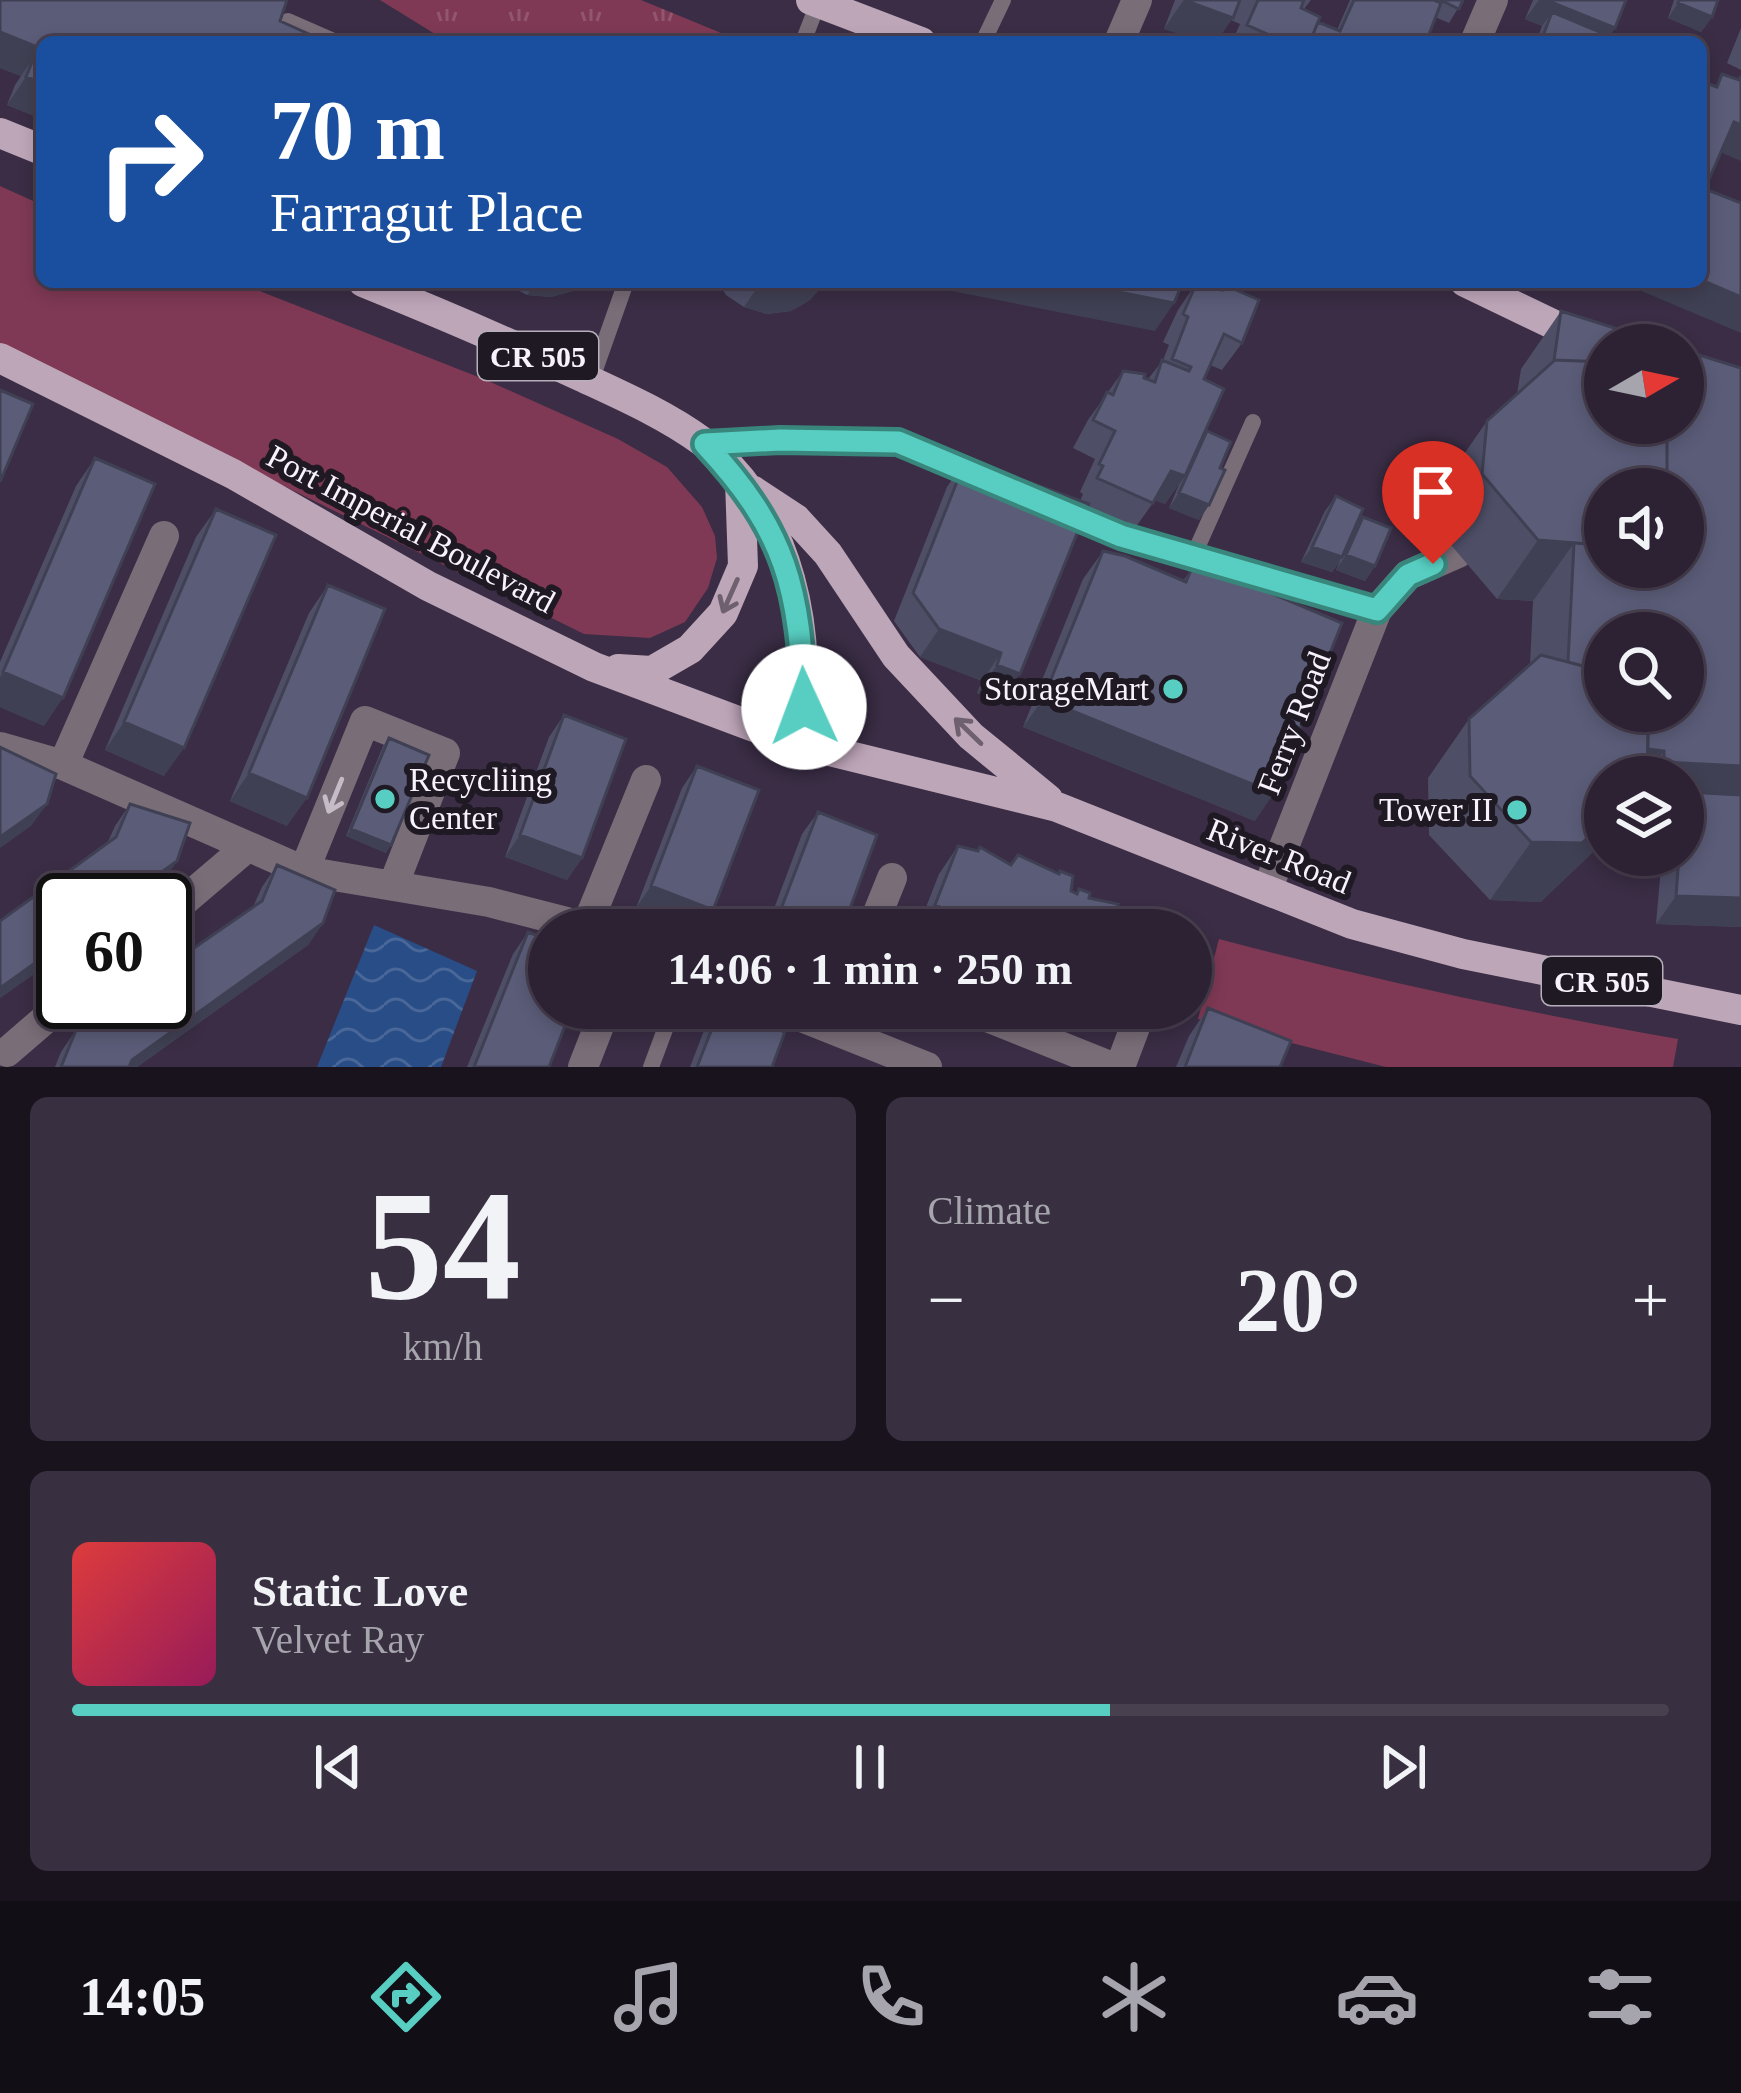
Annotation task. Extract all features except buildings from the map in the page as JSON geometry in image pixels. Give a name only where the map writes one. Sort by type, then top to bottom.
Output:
[{"type":"main road","points":[[814,2],[905,36]]},
{"type":"main road","points":[[0,133],[36,148]]},
{"type":"main road","name":"CR 505","points":[[377,288],[631,398],[705,444],[761,511],[782,552],[802,642],[804,707],[797,743]]},
{"type":"main road","points":[[1478,288],[1584,336]]},
{"type":"main road","name":"Port Imperial Boulevard","points":[[0,358],[233,474],[428,586],[594,667],[797,743]]},
{"type":"main road","points":[[594,667],[652,671],[690,649],[723,613],[742,566],[740,482]]},
{"type":"main road","name":"CR 505","points":[[740,482],[796,519],[828,554],[896,656],[971,736],[1057,807]]},
{"type":"main road","name":"River Road","points":[[797,743],[1057,807],[1352,924],[1463,954],[1741,1010]]},
{"type":"street","points":[[1122,36],[1137,0]]},
{"type":"street","points":[[1478,36],[1493,0]]},
{"type":"street","points":[[64,765],[164,536]]},
{"type":"street","name":"Ferry Road","points":[[1267,890],[1377,610],[1408,575],[1458,553]]},
{"type":"street","points":[[304,871],[365,721],[445,753],[393,886]]},
{"type":"street","points":[[0,747],[64,765],[304,871],[528,911]]},
{"type":"street","points":[[599,909],[646,780]]},
{"type":"street","points":[[192,893],[246,848]]},
{"type":"street","points":[[879,909],[892,878]]},
{"type":"street","points":[[7,1052],[36,1027]]},
{"type":"street","points":[[584,1067],[598,1029]]},
{"type":"street","points":[[854,1029],[927,1067]]},
{"type":"street","points":[[1019,1029],[1116,1067],[1133,1029]]},
{"type":"lane","points":[[986,36],[1003,0]]},
{"type":"lane","points":[[805,36],[814,2]]},
{"type":"lane","points":[[288,21],[322,36]]},
{"type":"lane","points":[[591,381],[624,288]]},
{"type":"lane","points":[[1193,556],[1253,422]]},
{"type":"lane","points":[[705,444],[898,442],[999,484]]},
{"type":"lane","points":[[1040,502],[1121,536],[1377,610]]},
{"type":"lane","points":[[651,1067],[665,1029]]},
{"type":"green space","points":[[380,0],[641,0],[728,36],[438,36]]},
{"type":"green space","points":[[0,186],[36,202],[36,288],[252,288],[486,380],[618,439],[667,467],[702,507],[715,536],[717,558],[708,588],[685,622],[650,638],[584,634],[0,346]]},
{"type":"green space","points":[[1219,939],[1447,994],[1678,1039],[1673,1067],[1386,1067],[1212,1023],[1212,966]]},
{"type":"water","points":[[374,925],[477,971],[441,1067],[317,1067]]},
{"type":"place","name":"StorageMart","points":[[1173,689]]},
{"type":"place","name":"Recycliing Center","points":[[385,799]]},
{"type":"place","name":"Tower II","points":[[1517,810]]},
{"type":"route","points":[[804,707],[802,642],[782,552],[761,511],[705,444],[898,442],[1121,536],[1377,610],[1408,575],[1433,564]]}]
